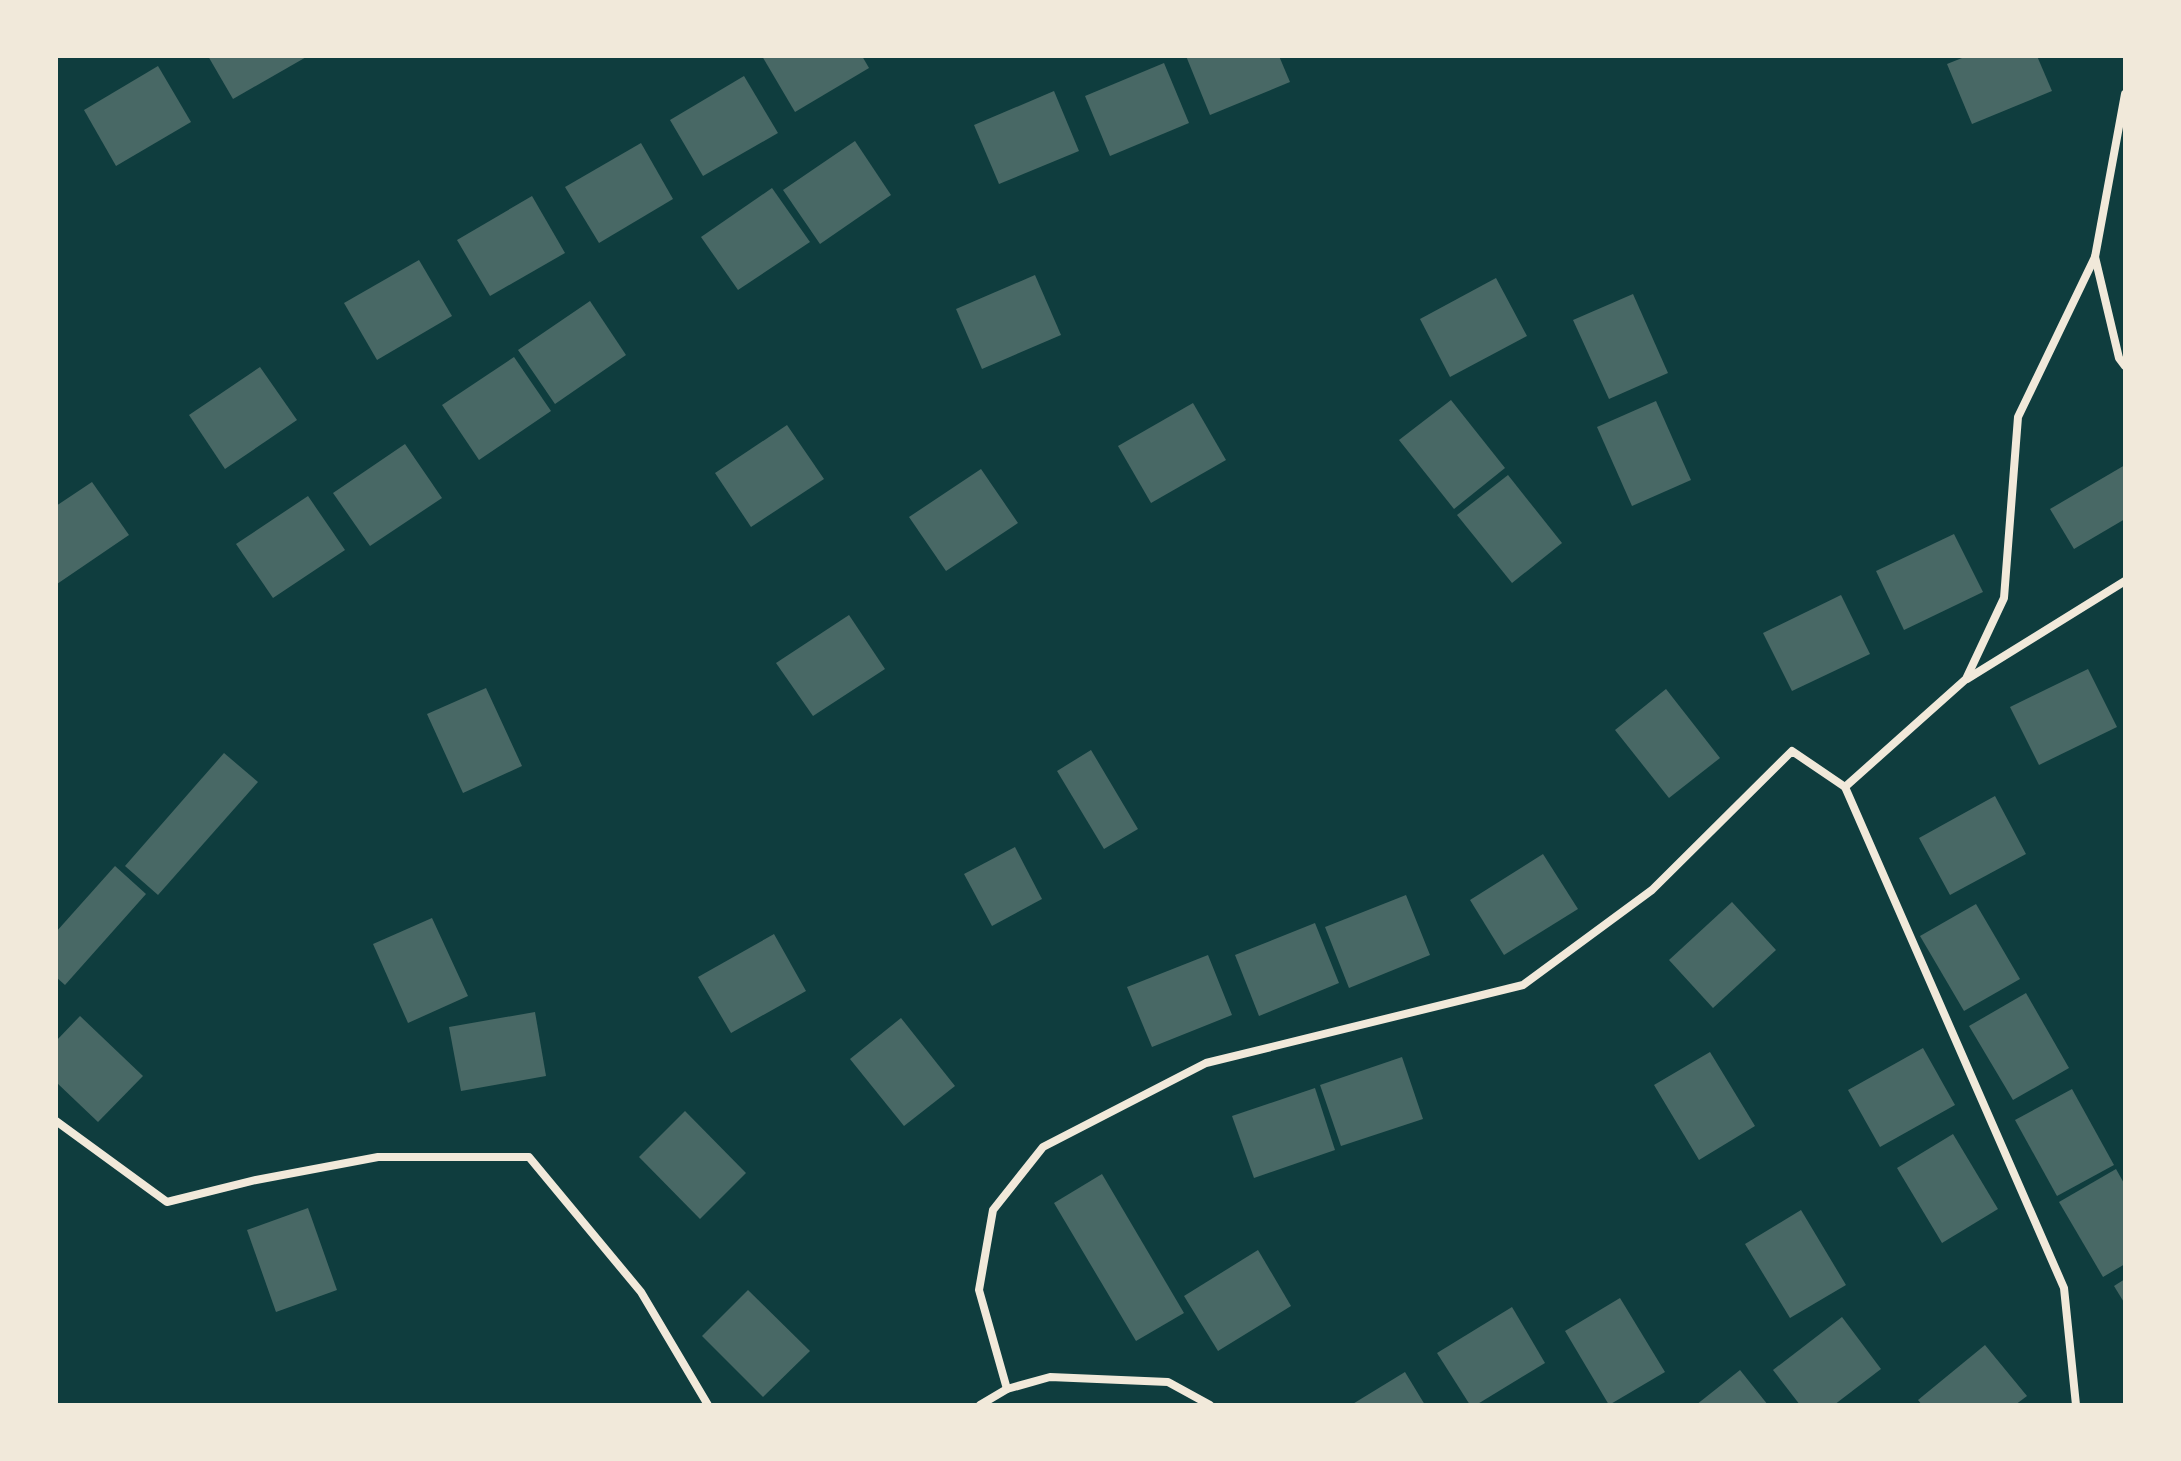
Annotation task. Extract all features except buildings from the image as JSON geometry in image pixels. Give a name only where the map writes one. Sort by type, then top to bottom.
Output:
[{"type":"street","points":[[1966,679],[2004,598],[2018,417],[2095,257],[2125,94]]},
{"type":"street","points":[[2095,257],[2119,358],[2125,366]]},
{"type":"street","points":[[1845,787],[1966,679],[2125,581]]},
{"type":"street","points":[[1007,1389],[979,1290],[993,1210],[1043,1147],[1206,1063],[1523,985],[1652,890],[1792,751],[1845,787],[2064,1288],[2076,1405]]},
{"type":"street","points":[[56,1121],[167,1202],[256,1180],[378,1157],[529,1157],[641,1292],[708,1405]]},
{"type":"street","points":[[980,1405],[1007,1389],[1050,1377],[1168,1382],[1210,1405]]}]
